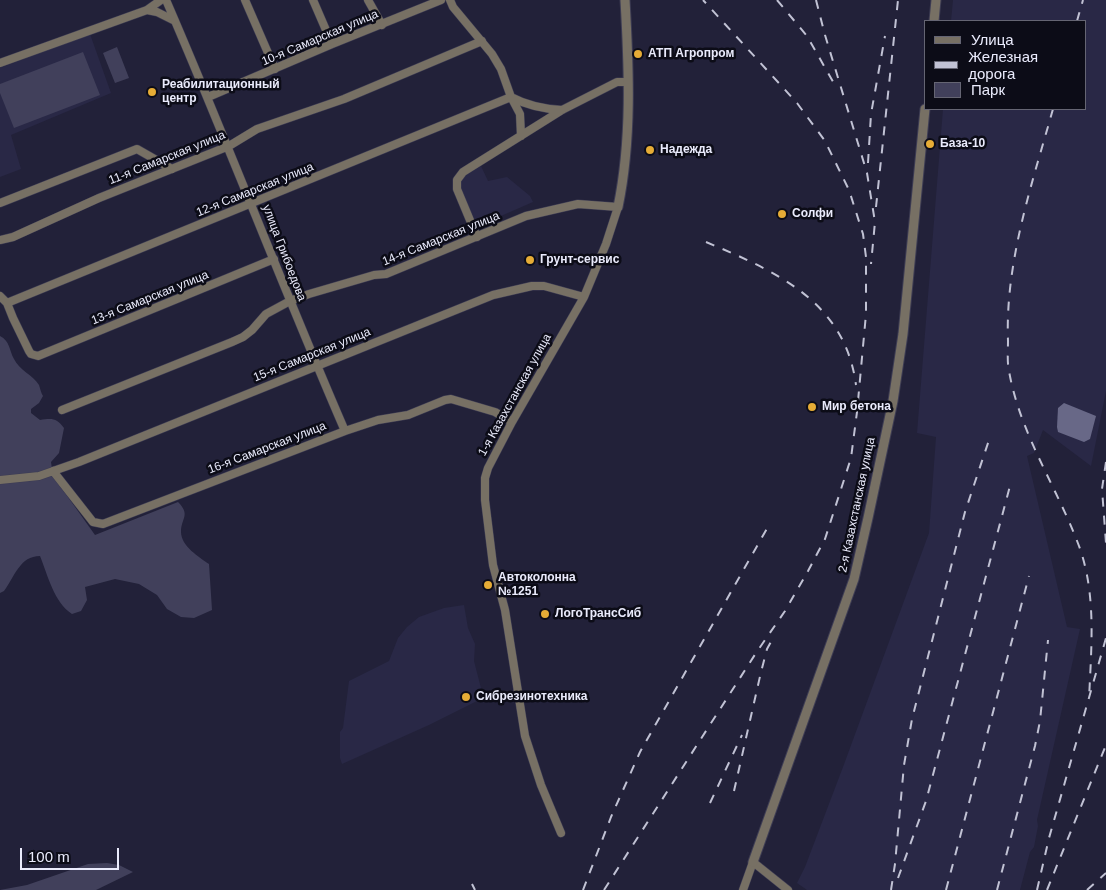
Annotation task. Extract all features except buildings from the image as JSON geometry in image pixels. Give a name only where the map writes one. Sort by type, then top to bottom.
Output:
[{"type":"street","points":[[0,63],[147,10],[161,0]]},
{"type":"street","name":"улица Грибоедова","points":[[166,0],[229,146],[344,431]]},
{"type":"street","points":[[245,0],[275,69]]},
{"type":"street","points":[[313,0],[332,44]]},
{"type":"street","points":[[368,0],[382,25]]},
{"type":"street","name":"10-я Самарская улица","points":[[208,97],[441,0]]},
{"type":"street","points":[[450,0],[453,7],[492,54],[500,68],[520,114],[521,136]]},
{"type":"street","name":"1-я Казахстанская улица","points":[[562,833],[540,785],[525,736],[505,610],[491,555],[485,500],[485,478],[488,468],[512,422],[584,297],[606,244],[618,207],[626,162],[628,82],[625,0]]},
{"type":"street","points":[[934,20],[936,0]]},
{"type":"street","points":[[147,10],[162,14],[176,21]]},
{"type":"street","name":"11-я Самарская улица","points":[[0,240],[13,237],[99,198],[229,146],[257,129],[344,99],[482,41]]},
{"type":"street","points":[[477,237],[457,189],[457,180],[463,172],[562,110],[612,84],[628,82]]},
{"type":"street","points":[[511,97],[526,105],[545,110],[562,110]]},
{"type":"street","name":"12-я Самарская улица","points":[[8,303],[511,97]]},
{"type":"street","name":"2-я Казахстанская улица","points":[[743,890],[854,579],[893,400],[903,334],[925,110]]},
{"type":"street","points":[[0,203],[137,149],[172,169]]},
{"type":"street","name":"14-я Самарская улица","points":[[62,410],[243,337],[266,314],[290,301],[309,294],[374,275],[386,274],[526,216],[578,204],[618,207]]},
{"type":"street","name":"13-я Самарская улица","points":[[8,303],[28,351],[35,356],[274,259]]},
{"type":"street","name":"15-я Самарская улица","points":[[0,480],[31,477],[79,462],[493,295],[532,286],[544,286],[584,297]]},
{"type":"street","points":[[0,296],[8,303]]},
{"type":"street","name":"16-я Самарская улица","points":[[53,471],[93,522],[102,524],[344,431],[378,420],[408,415],[445,400],[451,399],[495,412],[512,422]]},
{"type":"street","points":[[753,862],[788,890]]},
{"type":"shaded area","points":[[953,0],[1106,0],[1106,391],[1091,466],[1043,430],[1034,453],[1027,456],[1067,627],[1080,629],[1037,820],[1038,826],[1034,847],[1030,852],[1020,890],[807,890],[797,883],[805,867],[843,767],[929,533],[936,437],[917,433],[943,110],[1086,110],[1086,20],[951,20]]},
{"type":"shaded area","points":[[90,34],[111,93],[11,135],[21,169],[0,177],[0,68]]},
{"type":"shaded area","points":[[481,166],[488,181],[507,177],[530,196],[533,202],[478,226],[459,188],[460,181],[464,175]]},
{"type":"shaded area","points":[[1064,403],[1096,416],[1090,439],[1084,442],[1058,432],[1058,408]]},
{"type":"shaded area","points":[[464,605],[468,628],[475,644],[474,661],[483,696],[477,696],[479,700],[429,725],[342,764],[340,758],[340,732],[343,728],[349,681],[389,661],[398,638],[419,617],[444,608]]},
{"type":"green space","points":[[117,47],[129,78],[115,83],[103,53]]},
{"type":"green space","points":[[83,52],[100,95],[14,128],[0,93],[0,84]]},
{"type":"green space","points":[[0,336],[8,343],[16,363],[39,385],[43,396],[39,403],[31,409],[31,413],[40,420],[51,419],[59,422],[64,428],[59,453],[51,462],[53,476],[95,535],[178,502],[185,514],[181,527],[184,542],[191,551],[209,564],[212,610],[194,618],[181,617],[167,609],[157,595],[139,584],[115,579],[85,587],[87,600],[81,611],[72,614],[56,596],[40,556],[27,559],[15,573],[4,591],[0,593]]},
{"type":"green space","points":[[107,863],[119,865],[133,872],[96,890],[0,890],[27,885],[88,864]]},
{"type":"railway","points":[[604,890],[785,611],[825,539],[851,458],[857,412],[866,314],[866,257],[863,234],[849,190],[825,141],[797,103],[703,0]]},
{"type":"railway","points":[[777,0],[807,36],[836,87]]},
{"type":"railway","points":[[816,0],[867,173],[875,222],[871,264]]},
{"type":"railway","points":[[876,207],[898,0]]},
{"type":"railway","points":[[1077,20],[1083,0]]},
{"type":"railway","points":[[868,163],[871,114],[885,36]]},
{"type":"railway","points":[[1053,110],[1015,253],[1008,311],[1008,364],[1021,417],[1070,524],[1085,565],[1092,623],[1089,700]]},
{"type":"railway","points":[[706,242],[781,278],[803,293],[822,310],[838,331],[849,356],[856,385]]},
{"type":"railway","points":[[891,890],[904,765],[912,719],[965,512],[990,437]]},
{"type":"railway","points":[[1106,462],[1102,489],[1106,543]]},
{"type":"railway","points":[[898,878],[926,801],[1010,486]]},
{"type":"railway","points":[[583,890],[611,817],[640,752],[769,525]]},
{"type":"railway","points":[[946,890],[1029,576]]},
{"type":"railway","points":[[734,791],[761,672],[767,649],[773,638]]},
{"type":"railway","points":[[1037,890],[1049,838],[1106,638]]},
{"type":"railway","points":[[997,890],[1035,746],[1040,721],[1048,640]]},
{"type":"railway","points":[[710,803],[742,735]]},
{"type":"railway","points":[[1047,890],[1106,745]]},
{"type":"railway","points":[[1087,890],[1106,873]]},
{"type":"railway","points":[[472,884],[475,890]]},
{"type":"place","name":"АТП Агропром","points":[[638,54]]},
{"type":"place","name":"Реабилитационный центр","points":[[152,92]]},
{"type":"place","name":"База-10","points":[[930,144]]},
{"type":"place","name":"Надежда","points":[[650,150]]},
{"type":"place","name":"Солфи","points":[[782,214]]},
{"type":"place","name":"Грунт-сервис","points":[[530,260]]},
{"type":"place","name":"Мир бетона","points":[[812,407]]},
{"type":"place","name":"Автоколонна №1251","points":[[488,585]]},
{"type":"place","name":"ЛогоТрансСиб","points":[[545,614]]},
{"type":"place","name":"Сибрезинотехника","points":[[466,697]]}]
